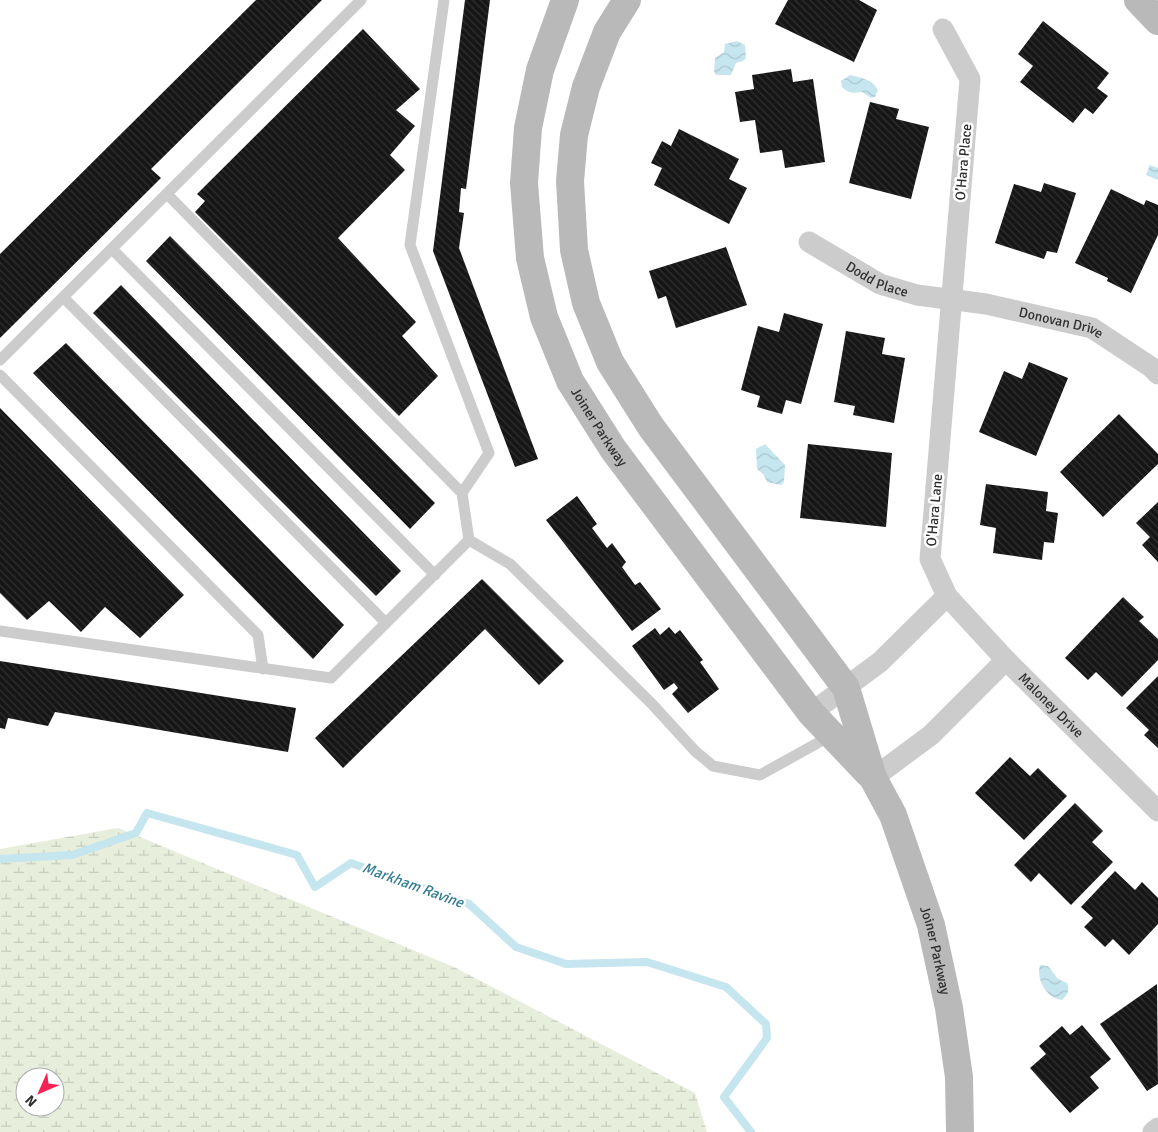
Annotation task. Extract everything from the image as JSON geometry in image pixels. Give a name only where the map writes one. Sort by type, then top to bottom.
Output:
[{"type":"street","name":"Joiner Parkway","points":[[565,0],[540,70],[528,128],[524,183],[530,258],[544,317],[570,381],[613,449],[811,713],[873,778]]},
{"type":"street","name":"Joiner Parkway","points":[[627,0],[607,32],[586,87],[574,135],[570,181],[574,250],[586,303],[610,362],[650,427],[846,688],[873,778],[892,815],[931,926],[949,1008],[959,1077],[960,1132]]},
{"type":"street","points":[[1138,0],[1158,21]]},
{"type":"street","name":"O’Hara Place","points":[[943,29],[970,79],[951,301]]},
{"type":"street","name":"Dodd Place","points":[[808,242],[880,284],[951,301]]},
{"type":"street","name":"Donovan Drive","points":[[951,301],[986,304],[1092,328],[1158,374]]},
{"type":"street","name":"O'Hara Lane","points":[[947,596],[930,559],[951,301]]},
{"type":"street","points":[[811,713],[880,662],[947,596]]},
{"type":"street","name":"Maloney Drive","points":[[947,596],[1006,660],[1158,811]]},
{"type":"street","points":[[873,778],[931,735],[1006,660]]},
{"type":"street","points":[[1152,1132],[1158,1128]]},
{"type":"lane","points":[[0,360],[361,0]]},
{"type":"lane","points":[[444,0],[410,245],[489,453],[462,493]]},
{"type":"lane","points":[[167,194],[462,493],[469,540]]},
{"type":"lane","points":[[112,248],[434,574]]},
{"type":"lane","points":[[63,297],[386,623]]},
{"type":"lane","points":[[0,375],[258,635],[263,669]]},
{"type":"lane","points":[[0,631],[331,678],[469,540]]},
{"type":"lane","points":[[469,540],[510,564],[652,704],[695,751],[713,766],[760,775],[832,735]]},
{"type":"green space","points":[[118,828],[454,967],[695,1093],[707,1132],[0,1132],[0,849]]},
{"type":"water","points":[[737,41],[745,45],[746,58],[736,63],[731,75],[716,75],[714,72],[715,58],[724,52],[725,44]]},
{"type":"water","points":[[850,75],[870,81],[878,90],[875,97],[871,98],[862,92],[851,93],[844,89],[841,81]]},
{"type":"water","points":[[1150,165],[1158,168],[1158,180],[1146,175]]},
{"type":"water","points":[[765,444],[785,465],[784,482],[781,485],[767,482],[763,474],[757,469],[756,449]]},
{"type":"water","points":[[1040,965],[1048,966],[1058,979],[1067,983],[1068,992],[1062,1000],[1051,996],[1043,987],[1039,976]]},
{"type":"building","points":[[256,0],[322,0],[151,169],[161,178],[0,338],[0,254]]},
{"type":"building","points":[[465,0],[490,0],[466,189],[461,188],[459,212],[464,213],[459,248],[538,459],[515,467],[433,251]]},
{"type":"building","points":[[788,0],[859,0],[877,10],[854,62],[775,24]]},
{"type":"building","points":[[1043,21],[1109,73],[1097,88],[1108,96],[1093,114],[1085,108],[1073,123],[1020,82],[1033,66],[1018,54]]},
{"type":"building","points":[[363,29],[420,89],[396,110],[415,126],[390,155],[405,170],[338,238],[416,322],[402,336],[438,376],[399,416],[195,212],[205,201],[197,194]]},
{"type":"building","points":[[791,69],[793,82],[813,79],[825,162],[785,168],[782,150],[760,153],[755,120],[740,122],[735,92],[754,89],[752,75]]},
{"type":"building","points":[[870,102],[899,109],[896,119],[929,127],[911,199],[849,183]]},
{"type":"building","points":[[679,129],[739,159],[729,179],[747,188],[729,224],[654,185],[662,168],[651,163],[662,141],[671,146]]},
{"type":"building","points":[[1044,183],[1076,193],[1057,253],[1047,251],[1044,259],[995,243],[1014,184],[1041,192]]},
{"type":"building","points":[[1111,189],[1144,205],[1146,200],[1158,205],[1158,235],[1131,293],[1107,281],[1108,278],[1075,263]]},
{"type":"building","points":[[170,236],[435,503],[410,529],[146,261]]},
{"type":"building","points":[[726,247],[747,305],[676,328],[666,296],[658,299],[649,271]]},
{"type":"building","points":[[121,285],[401,571],[376,596],[93,313]]},
{"type":"building","points":[[784,313],[823,324],[801,404],[786,400],[782,414],[757,407],[760,396],[741,390],[758,326],[779,332]]},
{"type":"building","points":[[846,331],[885,338],[882,354],[905,358],[894,423],[853,415],[855,406],[834,402]]},
{"type":"building","points":[[66,343],[344,625],[313,659],[33,373]]},
{"type":"building","points":[[1029,362],[1068,378],[1036,456],[979,432],[1004,371],[1022,379]]},
{"type":"building","points":[[0,408],[184,595],[140,638],[105,607],[81,632],[49,601],[27,620],[0,593]]},
{"type":"building","points":[[1119,414],[1158,454],[1158,464],[1103,517],[1060,472]]},
{"type":"building","points":[[808,444],[892,453],[886,527],[800,518]]},
{"type":"building","points":[[986,484],[1048,492],[1046,511],[1058,513],[1054,543],[1044,542],[1042,560],[993,553],[996,528],[980,525]]},
{"type":"building","points":[[577,496],[597,524],[592,528],[607,548],[612,543],[626,562],[622,567],[635,585],[640,582],[661,609],[632,631],[546,520]]},
{"type":"building","points":[[1158,502],[1158,562],[1142,545],[1150,537],[1136,523]]},
{"type":"building","points":[[482,579],[564,661],[539,685],[485,629],[343,768],[315,738]]},
{"type":"building","points":[[1123,597],[1144,617],[1139,621],[1158,639],[1158,660],[1122,697],[1096,672],[1088,680],[1065,658]]},
{"type":"building","points":[[669,627],[675,634],[680,630],[703,660],[700,662],[719,689],[688,713],[672,694],[678,688],[674,683],[664,690],[632,646],[655,628],[660,635]]},
{"type":"building","points":[[0,661],[296,708],[288,752],[55,712],[48,726],[8,718],[5,729],[0,728]]},
{"type":"building","points":[[1158,676],[1158,748],[1144,735],[1149,730],[1126,708]]},
{"type":"building","points":[[1010,757],[1030,776],[1038,768],[1067,796],[1024,840],[975,793]]},
{"type":"building","points":[[1075,803],[1103,831],[1092,842],[1113,862],[1071,905],[1039,873],[1031,882],[1014,865]]},
{"type":"building","points":[[1115,871],[1135,890],[1142,882],[1158,898],[1158,924],[1129,955],[1113,939],[1105,947],[1084,927],[1093,918],[1081,907]]},
{"type":"building","points":[[1157,984],[1158,1084],[1147,1091],[1100,1024]]},
{"type":"building","points":[[1082,1025],[1111,1059],[1090,1077],[1099,1088],[1070,1113],[1030,1068],[1046,1054],[1039,1046],[1062,1026],[1070,1035]]},
{"type":"waterway","name":"Markham Ravine","points":[[0,859],[72,855],[136,833],[147,813],[297,855],[315,887],[351,863],[469,904],[516,947],[566,964],[647,962],[726,987],[766,1024],[767,1038],[724,1097],[751,1132]]}]
